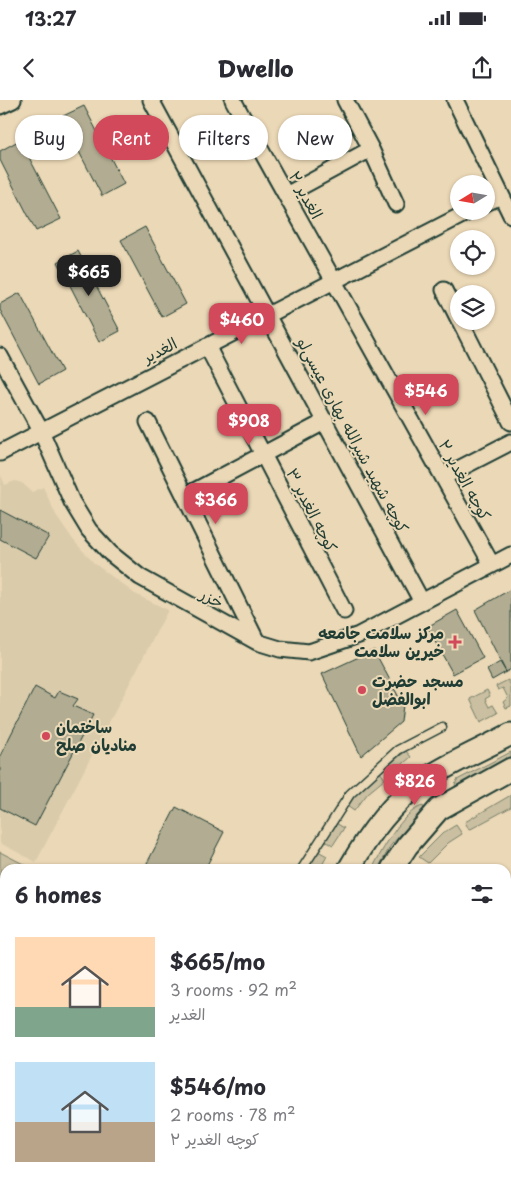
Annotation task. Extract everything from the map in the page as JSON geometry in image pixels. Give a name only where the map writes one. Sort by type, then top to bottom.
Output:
[{"type":"street","points":[[0,106],[13,100]]},
{"type":"street","name":"کوچه شهید شیرالله بهاری عیسی‌لو","points":[[152,100],[269,314],[422,602]]},
{"type":"street","name":"۲ الغدیر","points":[[233,100],[334,281]]},
{"type":"street","points":[[345,100],[371,149],[396,204]]},
{"type":"street","points":[[455,100],[511,215]]},
{"type":"street","points":[[286,195],[371,149]]},
{"type":"street","points":[[495,199],[501,196]]},
{"type":"street","name":"الغدیر","points":[[0,453],[453,220]]},
{"type":"street","name":"کوچه الغدیر ۲","points":[[334,281],[492,565]]},
{"type":"street","points":[[444,290],[450,302]]},
{"type":"street","points":[[464,330],[511,422]]},
{"type":"street","name":"کوچه الغدیر ۳","points":[[207,346],[344,611]]},
{"type":"street","name":"خزر","points":[[0,356],[41,431],[72,502],[89,530],[110,553],[140,577],[257,642],[280,649],[309,652],[359,635],[511,555]]},
{"type":"street","points":[[148,422],[257,642]]},
{"type":"street","points":[[185,496],[326,422]]},
{"type":"street","points":[[443,476],[511,442]]},
{"type":"street","points":[[352,864],[382,820],[404,796],[421,782],[511,734]]},
{"type":"street","points":[[395,864],[407,846],[439,809],[511,769]]},
{"type":"street","points":[[421,782],[439,809]]},
{"type":"lane","points":[[305,864],[350,794],[398,750],[442,727]]},
{"type":"shaded area","points":[[1,475],[5,485],[15,481],[22,483],[32,492],[43,487],[56,515],[74,541],[94,563],[135,594],[168,610],[36,862],[0,843],[0,808],[34,826],[77,699],[59,691],[55,698],[35,687],[0,756],[0,539],[36,558],[49,536],[0,510]]},
{"type":"shaded area","points":[[508,680],[511,686],[511,706],[506,708],[503,702],[508,698],[503,688],[498,690],[496,686]]},
{"type":"shaded area","points":[[487,690],[490,696],[485,699],[489,707],[493,705],[498,713],[481,722],[470,699]]},
{"type":"shaded area","points":[[406,751],[411,757],[391,774],[385,768]]},
{"type":"shaded area","points":[[511,752],[511,763],[459,790],[455,785],[457,780]]},
{"type":"shaded area","points":[[380,772],[385,779],[368,793],[354,811],[347,806],[362,787]]},
{"type":"shaded area","points":[[511,795],[511,807],[469,830],[465,822]]},
{"type":"shaded area","points":[[423,806],[424,810],[391,845],[381,864],[375,864],[400,823],[415,809]]},
{"type":"shaded area","points":[[336,823],[344,828],[333,845],[325,841]]},
{"type":"shaded area","points":[[456,825],[462,834],[448,843],[428,863],[419,857],[443,833]]},
{"type":"shaded area","points":[[318,851],[327,856],[323,864],[311,864]]},
{"type":"shaded area","points":[[0,852],[23,864],[0,864]]},
{"type":"building","points":[[84,106],[93,124],[93,160],[112,160],[124,184],[102,196],[83,159],[83,115],[65,115]]},
{"type":"building","points":[[15,143],[15,160],[30,160],[61,219],[36,231],[0,160],[0,151]]},
{"type":"building","points":[[145,227],[186,304],[162,317],[121,240]]},
{"type":"building","points":[[78,251],[120,331],[99,342],[58,262]]},
{"type":"building","points":[[20,293],[62,371],[39,384],[0,310],[0,304]]},
{"type":"building","points":[[0,510],[49,536],[36,558],[0,539]]},
{"type":"building","points":[[511,589],[511,669],[506,672],[475,610]]},
{"type":"building","name":"مرکز سلامت جامعه خیرین سلامت","points":[[457,610],[483,658],[453,674],[427,627]]},
{"type":"building","name":"مسجد حضرت ابوالفضل","points":[[374,650],[403,705],[401,722],[361,756],[322,674]]},
{"type":"building","points":[[500,662],[506,672],[492,680],[487,670]]},
{"type":"building","name":"ساختمان منادیان صلح","points":[[35,687],[55,698],[59,691],[78,699],[73,706],[93,715],[35,826],[0,808],[0,756]]},
{"type":"building","points":[[176,807],[224,832],[208,864],[147,864]]},
{"type":"place","name":"مرکز سلامت جامعه خیرین سلامت","points":[[455,642]]},
{"type":"place","name":"مسجد حضرت ابوالفضل","points":[[362,690]]},
{"type":"place","name":"ساختمان منادیان صلح","points":[[46,736]]}]
